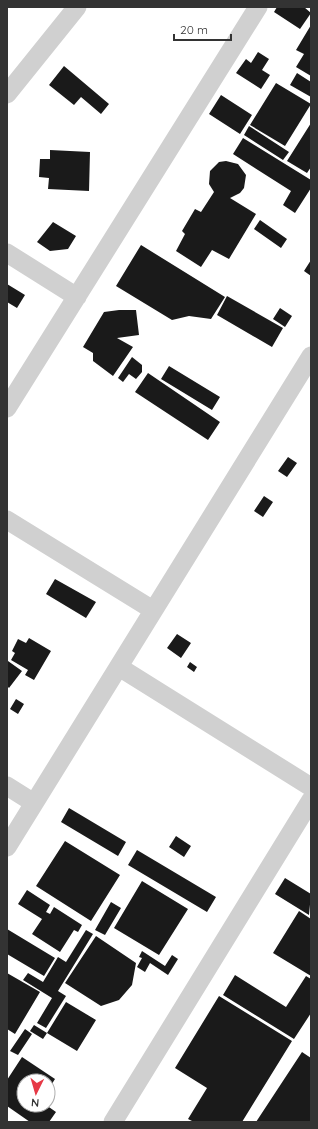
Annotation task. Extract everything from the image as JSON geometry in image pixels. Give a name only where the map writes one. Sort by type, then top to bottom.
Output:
[{"type":"street","points":[[7,94],[77,7]]},
{"type":"street","points":[[7,408],[258,7]]},
{"type":"street","points":[[7,253],[77,297]]},
{"type":"street","points":[[7,847],[311,356]]},
{"type":"street","points":[[7,520],[153,610]]},
{"type":"street","points":[[119,666],[311,787]]},
{"type":"street","points":[[7,786],[34,803]]},
{"type":"street","points":[[115,1121],[311,800]]},
{"type":"building","points":[[277,7],[304,7],[311,13],[300,29],[274,12]]},
{"type":"building","points":[[311,25],[311,76],[296,67],[304,54],[296,50]]},
{"type":"building","points":[[258,52],[269,59],[262,70],[270,75],[261,89],[236,73],[246,59],[251,63]]},
{"type":"building","points":[[64,66],[109,104],[101,114],[81,97],[74,105],[49,85]]},
{"type":"building","points":[[297,73],[311,82],[311,97],[290,85]]},
{"type":"building","points":[[276,83],[311,104],[285,146],[250,125]]},
{"type":"building","points":[[221,95],[252,115],[240,134],[209,114]]},
{"type":"building","points":[[311,123],[311,167],[307,173],[287,161]]},
{"type":"building","points":[[249,126],[289,152],[283,160],[244,135]]},
{"type":"building","points":[[243,138],[311,180],[311,188],[295,213],[283,205],[291,191],[233,154]]},
{"type":"building","points":[[50,150],[90,152],[89,191],[48,189],[49,178],[39,177],[40,159],[50,159]]},
{"type":"building","points":[[226,161],[238,164],[246,175],[244,188],[240,193],[230,198],[256,214],[229,259],[212,250],[201,267],[176,251],[185,234],[182,231],[195,209],[201,212],[214,192],[209,184],[210,171],[219,162]]},
{"type":"building","points":[[260,220],[287,239],[281,248],[254,229]]},
{"type":"building","points":[[53,222],[76,236],[68,249],[50,251],[37,242]]},
{"type":"building","points":[[141,245],[225,297],[211,319],[189,316],[172,320],[116,286]]},
{"type":"building","points":[[311,260],[311,276],[304,271]]},
{"type":"building","points":[[7,284],[25,295],[17,308],[7,302]]},
{"type":"building","points":[[227,296],[283,328],[272,347],[217,315]]},
{"type":"building","points":[[280,308],[292,316],[285,327],[273,319]]},
{"type":"building","points":[[136,310],[139,335],[117,338],[133,347],[113,376],[93,361],[93,353],[83,347],[104,312]]},
{"type":"building","points":[[132,357],[142,365],[142,372],[136,379],[129,374],[123,382],[118,378]]},
{"type":"building","points":[[169,366],[220,397],[212,410],[161,379]]},
{"type":"building","points":[[148,373],[220,422],[208,440],[135,392]]},
{"type":"building","points":[[288,457],[297,463],[287,477],[278,471]]},
{"type":"building","points":[[264,496],[273,502],[263,517],[254,511]]},
{"type":"building","points":[[55,579],[96,602],[86,618],[46,594]]},
{"type":"building","points":[[177,634],[191,643],[181,658],[167,648]]},
{"type":"building","points":[[29,638],[51,651],[34,680],[25,675],[28,670],[11,660],[15,653],[12,651],[18,639],[26,643]]},
{"type":"building","points":[[8,661],[22,671],[9,688],[7,686]]},
{"type":"building","points":[[190,662],[197,667],[194,672],[187,667]]},
{"type":"building","points":[[16,699],[24,704],[18,714],[10,709]]},
{"type":"building","points":[[69,808],[126,842],[118,856],[61,822]]},
{"type":"building","points":[[176,836],[191,846],[184,857],[169,847]]},
{"type":"building","points":[[65,841],[120,875],[91,921],[36,886]]},
{"type":"building","points":[[137,850],[216,897],[207,912],[128,865]]},
{"type":"building","points":[[285,878],[311,894],[309,915],[275,894]]},
{"type":"building","points":[[142,881],[188,909],[159,955],[114,928]]},
{"type":"building","points":[[27,890],[50,905],[46,912],[50,914],[54,907],[82,925],[78,932],[74,930],[60,952],[32,934],[42,919],[18,904]]},
{"type":"building","points":[[111,902],[121,908],[105,935],[95,930]]},
{"type":"building","points":[[299,911],[311,919],[311,976],[273,953]]},
{"type":"building","points":[[7,929],[55,958],[44,976],[7,954]]},
{"type":"building","points":[[86,930],[93,934],[58,991],[66,996],[46,1028],[37,1023],[52,998],[23,980],[28,973],[43,982],[58,957],[66,962]]},
{"type":"building","points":[[96,936],[136,963],[132,985],[119,1000],[101,1006],[65,983]]},
{"type":"building","points":[[142,951],[165,966],[172,955],[178,959],[168,975],[150,963],[145,972],[137,967],[142,958],[139,957]]},
{"type":"building","points":[[7,973],[40,992],[15,1034],[7,1029]]},
{"type":"building","points":[[235,975],[286,1007],[306,976],[311,979],[311,1013],[294,1039],[223,995]]},
{"type":"building","points":[[219,996],[292,1041],[242,1122],[194,1122],[188,1119],[207,1088],[175,1068]]},
{"type":"building","points":[[66,1002],[96,1020],[77,1051],[47,1033]]},
{"type":"building","points":[[34,1025],[47,1033],[43,1039],[30,1031]]},
{"type":"building","points":[[25,1029],[32,1034],[18,1055],[10,1051]]},
{"type":"building","points":[[302,1052],[311,1058],[311,1122],[256,1122]]},
{"type":"building","points":[[22,1057],[46,1073],[16,1073],[16,1112],[7,1106],[7,1080]]},
{"type":"building","points":[[17,1113],[55,1113],[49,1122],[30,1122]]}]
